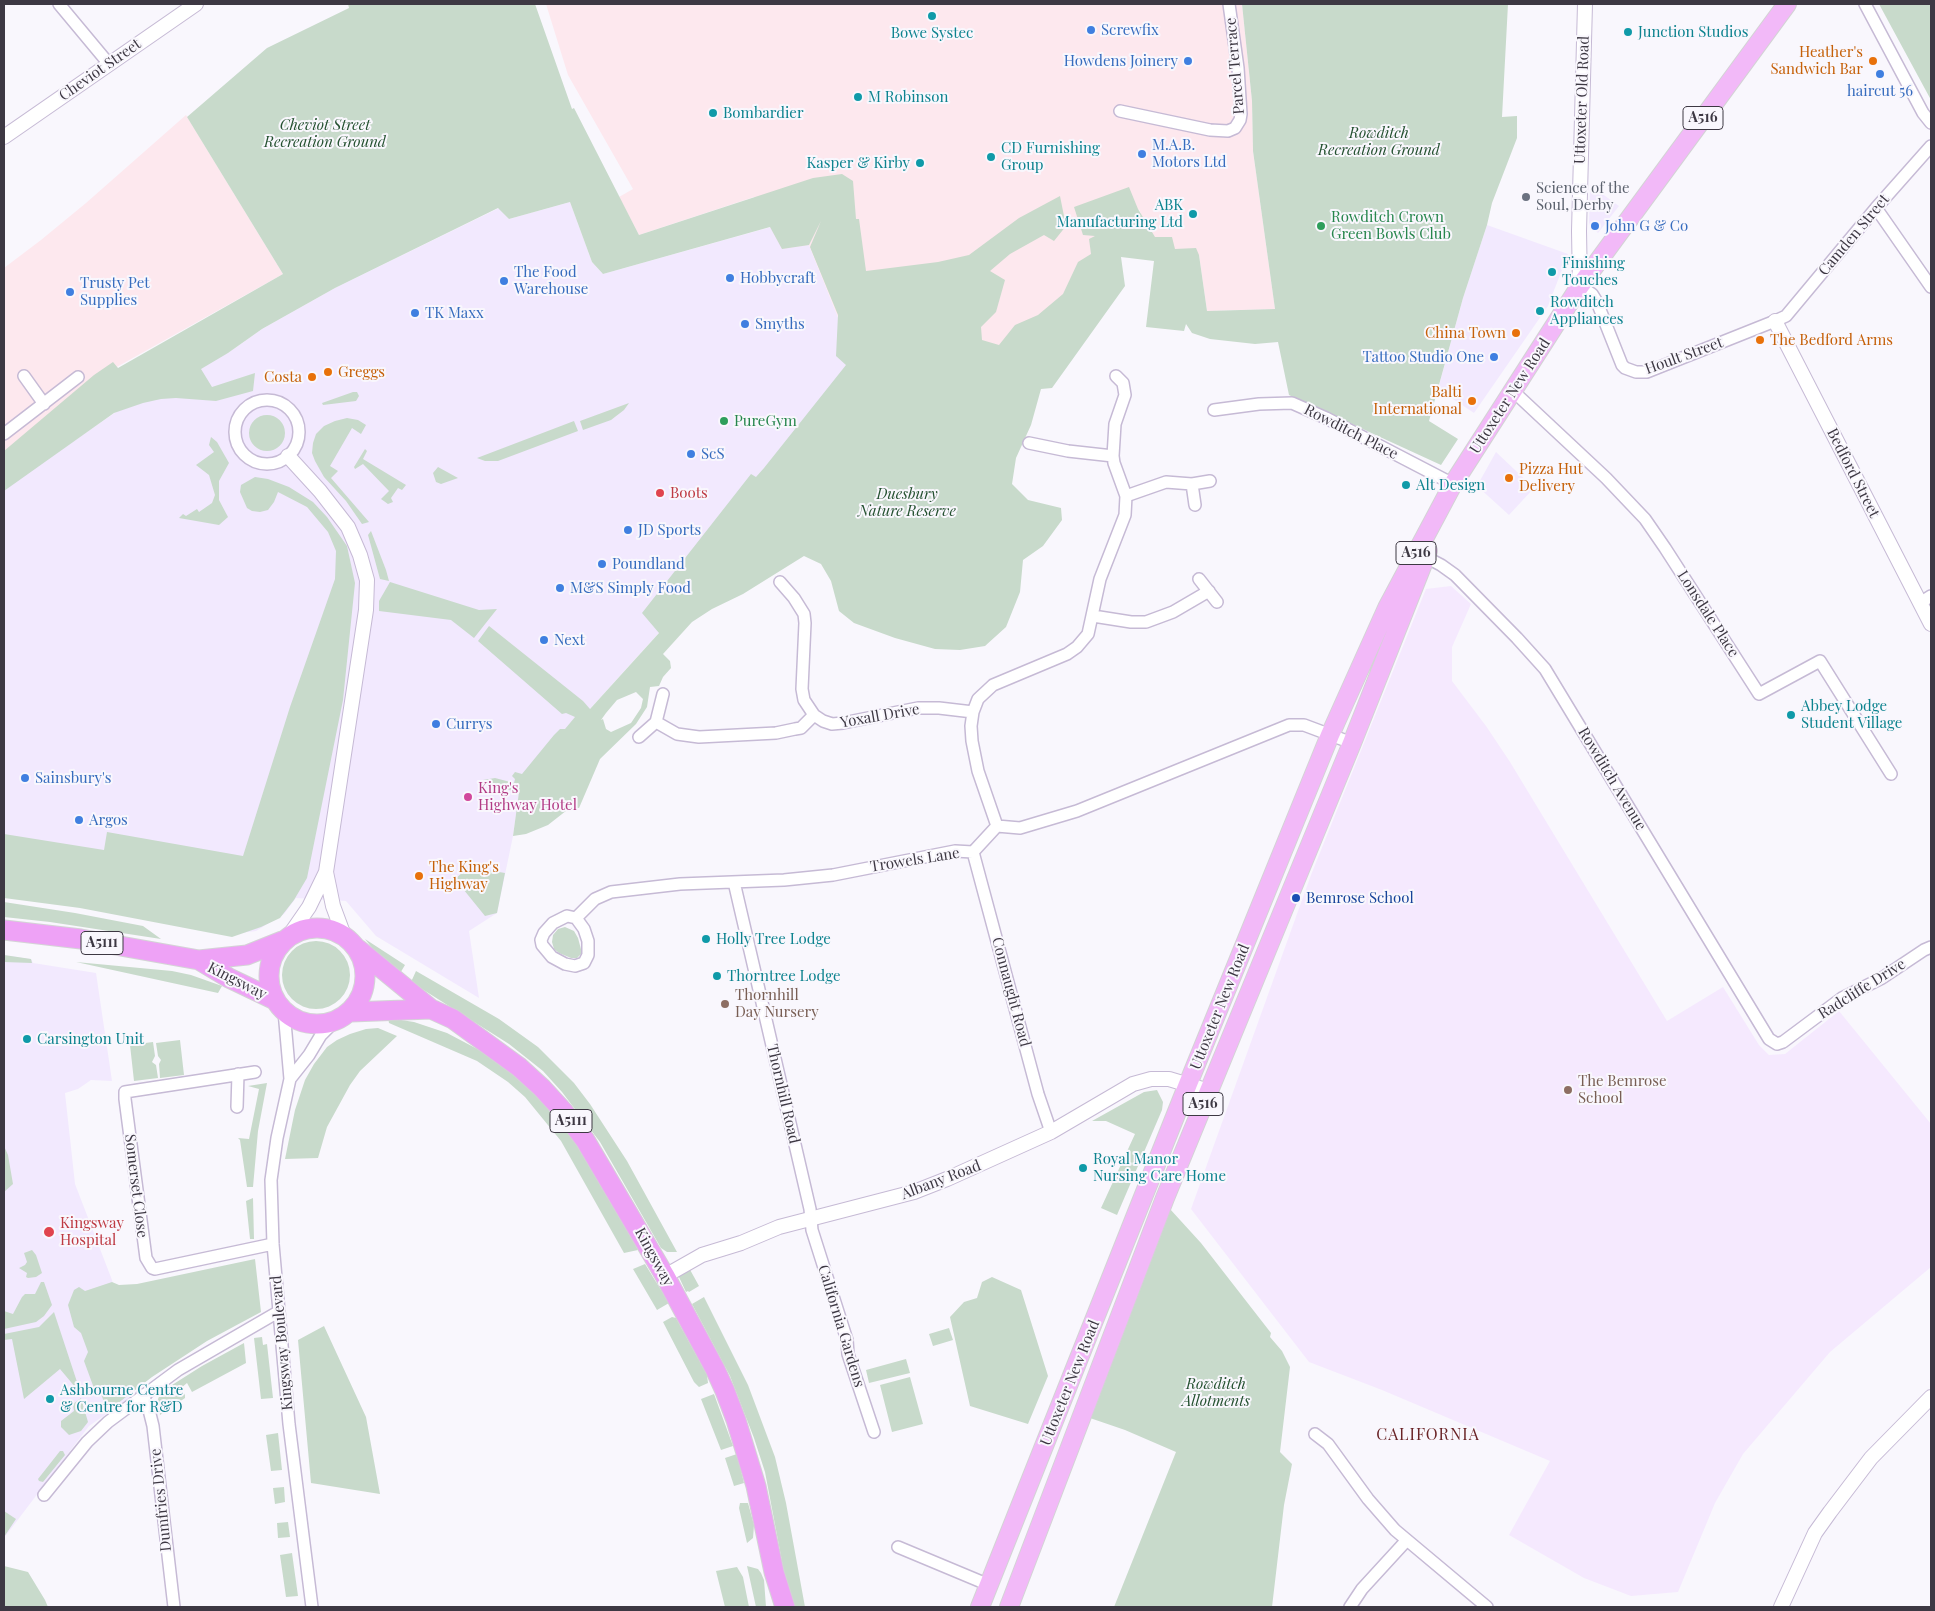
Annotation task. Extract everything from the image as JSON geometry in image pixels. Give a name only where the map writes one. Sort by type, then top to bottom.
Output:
[{"type":"highway","name":"A5111","points":[[280,1006],[293,1018],[303,1023],[334,1022],[351,1012],[363,988],[365,976],[358,949],[343,933],[323,927],[302,929],[286,937]]},
{"type":"highway","name":"Kingsway","points":[[4,930],[81,939],[199,960],[247,955],[286,937]]},
{"type":"highway","points":[[280,1006],[269,983],[270,968],[274,953],[286,937]]},
{"type":"highway","name":"Kingsway","points":[[358,949],[431,1009],[453,1019],[500,1052],[542,1088],[564,1112],[585,1140],[665,1276],[715,1369],[736,1420],[756,1486],[774,1572],[785,1607]]},
{"type":"highway","name":"Kingsway","points":[[199,960],[280,1006]]},
{"type":"highway","name":"Kingsway","points":[[351,1012],[431,1009]]},
{"type":"highway","name":"Kingsway","points":[[774,1572],[775,1607]]},
{"type":"main road","name":"Uttoxeter New Road","points":[[1009,1607],[1165,1198],[1352,743],[1421,555],[1449,492],[1580,286],[1787,4]]},
{"type":"main road","name":"Uttoxeter New Road","points":[[980,1607],[1188,1084],[1330,735],[1387,608],[1421,555]]},
{"type":"street","points":[[59,4],[109,64]]},
{"type":"street","name":"Cheviot Street","points":[[4,138],[196,4]]},
{"type":"street","name":"Parcel Terrace","points":[[1120,111],[1210,130],[1228,131],[1236,128],[1241,114],[1238,68],[1230,4]]},
{"type":"street","name":"Uttoxeter Old Road","points":[[1580,286],[1579,231],[1585,4]]},
{"type":"street","points":[[1865,4],[1923,113],[1931,123]]},
{"type":"street","name":"Camden Street","points":[[1775,321],[1786,316],[1876,208],[1931,146]]},
{"type":"street","points":[[1876,208],[1931,287]]},
{"type":"street","name":"Hoult Street","points":[[1580,286],[1592,294],[1597,302],[1622,365],[1636,372],[1647,372],[1775,321]]},
{"type":"street","name":"Bedford Street","points":[[1775,321],[1926,600],[1931,624]]},
{"type":"street","points":[[24,376],[44,404]]},
{"type":"street","points":[[1116,376],[1123,383],[1125,395],[1115,424],[1113,456],[1126,496],[1125,515],[1100,578],[1088,634],[1077,647],[1067,654],[993,685],[978,699],[973,712],[971,726],[972,741],[978,771],[997,826],[1020,828],[1077,811],[1289,725],[1304,725],[1352,743]]},
{"type":"street","points":[[4,434],[78,377]]},
{"type":"street","name":"Lonsdale Place","points":[[1513,391],[1606,478],[1645,519],[1759,694],[1820,661],[1891,774]]},
{"type":"street","points":[[265,401],[278,403],[288,409],[296,418],[299,431],[296,445],[288,456],[280,462],[262,464],[253,461],[241,451],[237,444],[236,429],[237,421],[246,409],[258,402],[265,401]]},
{"type":"street","name":"Rowditch Place","points":[[1214,410],[1259,404],[1292,403],[1326,418],[1449,492]]},
{"type":"street","points":[[1029,443],[1068,451],[1113,456]]},
{"type":"street","points":[[286,937],[309,907],[326,872],[366,610],[366,580],[360,555],[348,527],[334,508],[288,456]]},
{"type":"street","points":[[1126,496],[1166,482],[1192,484],[1210,481]]},
{"type":"street","points":[[1192,484],[1195,505]]},
{"type":"street","name":"Rowditch Avenue","points":[[1421,555],[1441,565],[1455,576],[1545,669],[1769,1039]]},
{"type":"street","points":[[1200,579],[1217,602]]},
{"type":"street","points":[[656,722],[677,734],[699,737],[776,733],[795,730],[801,728],[814,715],[804,700],[802,689],[804,614],[794,598],[780,582]]},
{"type":"street","points":[[1093,616],[1131,622],[1146,622],[1173,612],[1209,591]]},
{"type":"street","points":[[639,737],[656,722],[663,694]]},
{"type":"street","name":"Yoxall Drive","points":[[814,715],[832,724],[918,708],[939,708],[973,712]]},
{"type":"street","name":"Trowels Lane","points":[[576,918],[595,899],[611,892],[680,884],[784,880],[833,875],[955,851],[973,852],[997,826]]},
{"type":"street","name":"Connaught Road","points":[[973,852],[1038,1094],[1051,1132]]},
{"type":"street","points":[[326,872],[333,906],[343,933]]},
{"type":"street","name":"Thornhill Road","points":[[734,882],[812,1218]]},
{"type":"street","points":[[567,916],[576,918],[584,929],[588,941],[588,954],[584,962],[574,966],[565,964],[552,957],[542,945],[541,940],[544,933],[553,923],[567,916]]},
{"type":"street","name":"Radcliffe Drive","points":[[1769,1039],[1777,1044],[1782,1042],[1842,998],[1882,978],[1931,947]]},
{"type":"street","points":[[280,1006],[290,1079]]},
{"type":"street","points":[[290,1079],[309,1055],[321,1035],[334,1022]]},
{"type":"street","name":"Somerset Close","points":[[255,1072],[125,1092],[146,1258],[150,1265],[155,1269],[273,1244]]},
{"type":"street","points":[[237,1107],[238,1074]]},
{"type":"street","name":"Kingsway Boulevard","points":[[290,1079],[277,1138],[271,1180],[273,1244],[289,1424],[312,1607]]},
{"type":"street","name":"Albany Road","points":[[665,1276],[702,1254],[741,1242],[779,1227],[914,1192],[990,1161],[1051,1132],[1134,1084],[1169,1079],[1209,1091]]},
{"type":"street","name":"California Gardens","points":[[812,1218],[812,1230],[816,1246],[847,1340],[848,1354],[874,1432]]},
{"type":"street","points":[[44,1495],[87,1442],[108,1422],[142,1395],[178,1370],[278,1312]]},
{"type":"street","name":"Dumfries Drive","points":[[142,1395],[148,1406],[152,1426],[174,1607]]},
{"type":"street","points":[[1781,1607],[1815,1533],[1871,1458],[1931,1397]]},
{"type":"street","points":[[1315,1434],[1328,1444],[1368,1500],[1406,1541],[1487,1607]]},
{"type":"street","points":[[1350,1607],[1362,1589],[1406,1541]]},
{"type":"street","points":[[898,1548],[989,1585]]},
{"type":"shaded area","points":[[546,4],[1242,4],[1252,101],[1253,151],[1275,309],[1207,311],[1199,255],[1156,255],[1139,209],[1035,385],[866,387],[809,245],[782,249],[754,197],[639,235],[619,197],[633,189],[568,75]]},
{"type":"shaded area","points":[[186,115],[283,274],[81,387],[4,454],[4,268],[86,203]]},
{"type":"shaded area","points":[[1590,185],[1619,206],[1598,233],[1589,225]]},
{"type":"shaded area","points":[[570,202],[592,262],[603,274],[771,227],[809,245],[866,387],[695,593],[520,786],[513,836],[497,913],[469,931],[479,998],[376,936],[346,901],[296,898],[284,914],[256,931],[232,934],[4,862],[4,491],[193,359],[228,353],[262,329],[335,288],[499,208],[509,219]]},
{"type":"shaded area","points":[[1487,225],[1568,254],[1548,306],[1474,413],[1438,389],[1463,298]]},
{"type":"shaded area","points":[[1496,452],[1534,488],[1509,515],[1477,486]]},
{"type":"shaded area","name":"The Bemrose School","points":[[1451,586],[1471,604],[1452,647],[1452,681],[1510,762],[1667,1021],[1723,987],[1759,1045],[1769,1055],[1785,1054],[1839,1011],[1931,1124],[1931,1267],[1830,1352],[1743,1454],[1715,1503],[1678,1592],[1631,1596],[1584,1578],[1509,1535],[1550,1461],[1382,1390],[1309,1362],[1191,1209],[1311,875],[1426,589]]},
{"type":"shaded area","name":"Kingsway Hospital","points":[[4,955],[31,959],[33,963],[96,973],[112,1081],[91,1080],[78,1089],[65,1093],[75,1184],[112,1280],[132,1396],[89,1426],[4,1538]]},
{"type":"green space","points":[[348,4],[535,4],[572,109],[574,108],[639,235],[813,178],[842,174],[853,181],[856,219],[859,219],[866,271],[938,262],[969,255],[1019,218],[1060,196],[1066,226],[1054,241],[1044,235],[1010,254],[990,271],[1005,280],[996,312],[981,327],[982,340],[999,345],[1015,325],[1038,315],[1063,294],[1078,262],[1091,254],[1089,239],[1095,236],[1083,235],[1074,207],[1129,187],[1138,209],[1155,237],[1172,237],[1175,249],[1196,248],[1199,255],[1207,311],[1275,309],[1253,151],[1252,101],[1242,4],[1508,4],[1502,117],[1517,116],[1517,138],[1492,203],[1429,421],[1458,439],[1441,465],[1289,395],[1278,342],[1255,344],[1210,339],[1192,333],[1186,324],[1184,331],[1146,327],[1154,261],[1121,257],[1125,286],[1052,388],[1041,389],[1031,425],[1016,458],[1012,484],[1028,500],[1061,508],[1062,520],[1043,546],[1023,560],[1020,592],[1006,627],[985,646],[960,650],[935,649],[895,638],[854,623],[839,611],[831,581],[821,564],[804,556],[743,594],[712,609],[692,622],[663,654],[670,661],[671,668],[663,677],[659,686],[650,687],[647,707],[636,724],[600,759],[579,808],[571,807],[548,825],[526,834],[513,836],[519,792],[486,785],[483,780],[495,778],[514,783],[515,779],[512,776],[515,772],[522,774],[554,735],[560,729],[565,729],[575,717],[566,713],[562,714],[478,641],[489,626],[583,701],[590,709],[659,633],[642,613],[751,474],[756,477],[764,468],[846,365],[836,356],[838,315],[810,247],[821,221],[809,245],[782,249],[770,227],[603,274],[592,262],[570,202],[509,219],[498,208],[335,288],[262,329],[201,369],[212,387],[255,373],[253,391],[216,401],[176,398],[161,399],[114,413],[4,491],[4,451],[94,375],[113,362],[118,368],[283,274],[187,117],[267,48],[349,8]],"holes":[[[636,692],[643,699],[641,708],[631,723],[611,732],[606,729],[603,719],[601,720],[617,700]]]},
{"type":"green space","points":[[1879,4],[1931,4],[1931,100]]},
{"type":"green space","points":[[357,392],[359,396],[356,401],[323,405],[322,403]]},
{"type":"green space","points":[[629,403],[624,410],[611,420],[583,430],[580,421]]},
{"type":"green space","points":[[267,415],[274,416],[280,420],[284,426],[284,440],[280,446],[274,450],[267,451],[260,450],[254,446],[250,440],[249,433],[250,426],[254,420],[260,416]]},
{"type":"green space","points":[[347,418],[358,420],[366,425],[361,434],[352,428],[330,466],[338,471],[331,478],[369,522],[362,524],[346,501],[324,477],[312,453],[316,434],[324,426]]},
{"type":"green space","points":[[574,421],[578,431],[498,461],[485,461],[477,458]]},
{"type":"green space","points":[[211,437],[217,442],[229,463],[219,481],[219,500],[228,517],[219,525],[179,518],[183,514],[186,516],[197,509],[199,512],[212,503],[215,495],[209,475],[196,465],[214,452],[209,445]]},
{"type":"green space","points":[[365,449],[367,451],[363,459],[406,485],[402,490],[398,488],[391,498],[393,502],[388,504],[381,499],[389,491],[363,464],[355,469],[354,467]]},
{"type":"green space","points":[[438,467],[458,478],[441,484],[436,482],[433,473]]},
{"type":"green space","points":[[255,477],[268,479],[289,487],[313,502],[327,517],[347,546],[355,583],[343,700],[307,878],[294,900],[280,918],[232,937],[80,908],[4,898],[4,834],[104,850],[107,832],[243,856],[290,707],[335,579],[336,551],[328,532],[307,507],[278,492],[268,510],[260,512],[247,508],[240,492],[241,485]]},
{"type":"green space","points":[[371,531],[389,581],[380,579],[368,535]]},
{"type":"green space","points":[[390,582],[479,610],[497,609],[474,638],[451,620],[379,611],[379,601]]},
{"type":"green space","points":[[469,867],[505,873],[497,913],[485,916],[455,879]]},
{"type":"green space","points":[[4,902],[143,926],[161,939],[4,917]]},
{"type":"green space","points":[[565,927],[574,931],[578,938],[582,953],[577,958],[571,958],[554,949],[553,935],[558,929]]},
{"type":"green space","points":[[365,939],[405,965],[399,975],[380,958]]},
{"type":"green space","points":[[316,941],[329,944],[340,951],[347,962],[350,975],[347,988],[340,999],[329,1006],[316,1009],[303,1006],[292,999],[285,988],[282,975],[285,962],[292,951],[303,944]]},
{"type":"green space","points":[[4,955],[31,959],[32,963],[4,962]]},
{"type":"green space","points":[[76,962],[172,971],[191,975],[222,986],[218,993]]},
{"type":"green space","points":[[416,971],[499,1019],[538,1047],[574,1083],[627,1161],[677,1252],[667,1252],[661,1248],[600,1142],[562,1092],[543,1071],[509,1044],[411,982]]},
{"type":"green space","points":[[388,1018],[414,1022],[447,1033],[500,1061],[523,1077],[563,1122],[607,1192],[638,1250],[624,1253],[561,1141],[525,1097],[508,1082],[477,1061],[389,1023]]},
{"type":"green space","points":[[378,1028],[397,1036],[360,1071],[350,1085],[327,1127],[318,1158],[285,1159],[295,1110],[305,1080],[314,1064],[327,1047],[337,1040],[366,1029]]},
{"type":"green space","points":[[180,1040],[184,1075],[160,1078],[159,1064],[161,1060],[158,1056],[156,1043]]},
{"type":"green space","points":[[153,1042],[155,1056],[152,1062],[156,1065],[158,1078],[134,1081],[130,1045]]},
{"type":"green space","points":[[267,1083],[258,1131],[253,1187],[247,1187],[240,1140],[238,1138],[249,1139],[259,1089],[248,1086]]},
{"type":"green space","points":[[1157,1090],[1163,1102],[1162,1110],[1117,1215],[1101,1208],[1135,1134],[1106,1121],[1092,1121],[1144,1092]]},
{"type":"green space","points":[[4,1146],[8,1155],[13,1184],[4,1192]]},
{"type":"green space","points":[[253,1198],[254,1239],[250,1239],[246,1201]]},
{"type":"green space","name":"Rowditch Allotments","points":[[1170,1209],[1201,1243],[1271,1333],[1270,1337],[1282,1351],[1290,1367],[1280,1452],[1292,1464],[1284,1505],[1272,1607],[1114,1607],[1176,1452],[1125,1430],[1087,1417]]},
{"type":"green space","points":[[32,1250],[36,1255],[42,1273],[36,1277],[28,1278],[26,1277],[27,1273],[19,1268],[27,1262],[24,1253]]},
{"type":"green space","points":[[255,1259],[261,1312],[207,1341],[152,1377],[113,1407],[105,1404],[100,1392],[95,1391],[84,1361],[88,1352],[81,1333],[74,1327],[68,1305],[74,1290],[79,1287],[85,1291],[112,1282],[119,1285],[137,1284]]},
{"type":"green space","points":[[645,1264],[669,1303],[657,1310],[633,1269]]},
{"type":"green space","points":[[688,1266],[699,1286],[686,1292],[679,1274]]},
{"type":"green space","points":[[992,1277],[1021,1290],[1048,1376],[1028,1424],[970,1406],[950,1317],[964,1302],[977,1298],[982,1282]]},
{"type":"green space","points":[[41,1282],[44,1282],[52,1305],[44,1316],[36,1322],[4,1329],[4,1311],[13,1314],[22,1297],[25,1294],[35,1294]]},
{"type":"green space","points":[[704,1297],[748,1385],[775,1457],[786,1503],[805,1607],[794,1607],[788,1593],[765,1472],[754,1438],[730,1376],[692,1304]]},
{"type":"green space","points":[[54,1312],[81,1394],[60,1369],[24,1399],[12,1339],[4,1340],[4,1334],[39,1327]]},
{"type":"green space","points":[[672,1317],[676,1318],[707,1375],[708,1383],[699,1387],[694,1382],[663,1322]]},
{"type":"green space","points":[[324,1326],[366,1417],[380,1494],[311,1483],[298,1340]]},
{"type":"green space","points":[[949,1328],[953,1340],[933,1346],[929,1334]]},
{"type":"green space","points":[[262,1337],[263,1345],[267,1344],[273,1398],[261,1399],[254,1338]]},
{"type":"green space","points":[[244,1343],[246,1363],[192,1392],[187,1383],[181,1388],[185,1398],[160,1415],[158,1399],[161,1392],[202,1366]]},
{"type":"green space","points":[[906,1359],[910,1373],[869,1383],[866,1370]]},
{"type":"green space","points":[[910,1377],[923,1424],[892,1432],[880,1385]]},
{"type":"green space","points":[[714,1394],[733,1446],[721,1450],[701,1399]]},
{"type":"green space","points":[[81,1398],[88,1422],[81,1431],[69,1435],[61,1427],[61,1421],[74,1411],[73,1404]]},
{"type":"green space","points":[[278,1433],[282,1470],[271,1471],[266,1435]]},
{"type":"green space","points":[[60,1451],[63,1451],[65,1455],[43,1482],[39,1481],[38,1479]]},
{"type":"green space","points":[[737,1454],[744,1483],[734,1486],[725,1458]]},
{"type":"green space","points":[[284,1487],[285,1502],[275,1504],[273,1488]]},
{"type":"green space","points":[[740,1503],[748,1503],[754,1525],[753,1538],[747,1543],[739,1508]]},
{"type":"green space","points":[[4,1511],[16,1519],[4,1537]]},
{"type":"green space","points":[[288,1522],[290,1537],[278,1538],[277,1523]]},
{"type":"green space","points":[[292,1553],[298,1596],[286,1597],[280,1555]]},
{"type":"green space","points":[[4,1566],[28,1572],[48,1607],[4,1607]]},
{"type":"green space","points":[[747,1566],[758,1569],[761,1573],[764,1580],[766,1607],[756,1607]]},
{"type":"green space","points":[[737,1567],[743,1577],[749,1607],[725,1607],[716,1571]]},
{"type":"place","name":"Bowe Systec","points":[[932,16]]},
{"type":"place","name":"Screwfix","points":[[1091,30]]},
{"type":"place","name":"Junction Studios","points":[[1628,32]]},
{"type":"place","name":"Howdens Joinery","points":[[1188,61]]},
{"type":"place","name":"Heather's Sandwich Bar","points":[[1873,61]]},
{"type":"place","name":"haircut 56","points":[[1880,74]]},
{"type":"place","name":"M Robinson","points":[[858,97]]},
{"type":"place","name":"Bombardier","points":[[713,113]]},
{"type":"place","name":"M.A.B. Motors Ltd","points":[[1142,154]]},
{"type":"place","name":"CD Furnishing Group","points":[[991,157]]},
{"type":"place","name":"Kasper & Kirby","points":[[920,163]]},
{"type":"place","name":"Science of the Soul, Derby","points":[[1526,197]]},
{"type":"place","name":"ABK Manufacturing Ltd","points":[[1193,214]]},
{"type":"place","name":"Rowditch Crown Green Bowls Club","points":[[1321,226]]},
{"type":"place","name":"John G & Co","points":[[1595,226]]},
{"type":"place","name":"Finishing Touches","points":[[1552,272]]},
{"type":"place","name":"Hobbycraft","points":[[730,278]]},
{"type":"place","name":"The Food Warehouse","points":[[504,281]]},
{"type":"place","name":"Trusty Pet Supplies","points":[[70,292]]},
{"type":"place","name":"Rowditch Appliances","points":[[1540,311]]},
{"type":"place","name":"TK Maxx","points":[[415,313]]},
{"type":"place","name":"Smyths","points":[[745,324]]},
{"type":"place","name":"China Town","points":[[1516,333]]},
{"type":"place","name":"The Bedford Arms","points":[[1760,340]]},
{"type":"place","name":"Tattoo Studio One","points":[[1494,357]]},
{"type":"place","name":"Greggs","points":[[328,372]]},
{"type":"place","name":"Costa","points":[[312,377]]},
{"type":"place","name":"Balti International","points":[[1472,401]]},
{"type":"place","name":"PureGym","points":[[724,421]]},
{"type":"place","name":"ScS","points":[[691,454]]},
{"type":"place","name":"Pizza Hut Delivery","points":[[1509,478]]},
{"type":"place","name":"Alt Design","points":[[1406,485]]},
{"type":"place","name":"Boots","points":[[660,493]]},
{"type":"place","name":"JD Sports","points":[[628,530]]},
{"type":"place","name":"Poundland","points":[[602,564]]},
{"type":"place","name":"M&S Simply Food","points":[[560,588]]},
{"type":"place","name":"Next","points":[[544,640]]},
{"type":"place","name":"Abbey Lodge Student Village","points":[[1791,715]]},
{"type":"place","name":"Currys","points":[[436,724]]},
{"type":"place","name":"Sainsbury's","points":[[25,778]]},
{"type":"place","name":"King's Highway Hotel","points":[[468,797]]},
{"type":"place","name":"Argos","points":[[79,820]]},
{"type":"place","name":"The King's Highway","points":[[419,876]]},
{"type":"place","name":"Bemrose School","points":[[1296,898]]},
{"type":"place","name":"Holly Tree Lodge","points":[[706,939]]},
{"type":"place","name":"Thorntree Lodge","points":[[717,976]]},
{"type":"place","name":"Thornhill Day Nursery","points":[[725,1004]]},
{"type":"place","name":"Carsington Unit","points":[[27,1039]]},
{"type":"place","name":"The Bemrose School","points":[[1568,1090]]},
{"type":"place","name":"Royal Manor Nursing Care Home","points":[[1083,1168]]},
{"type":"place","name":"Kingsway Hospital","points":[[49,1232]]},
{"type":"place","name":"Ashbourne Centre & Centre for R&D","points":[[50,1399]]},
{"type":"district","name":"CALIFORNIA","points":[[1428,1435]]},
{"type":"park label","name":"Cheviot Street Recreation Ground","points":[[325,134]]},
{"type":"park label","name":"Rowditch Recreation Ground","points":[[1379,142]]},
{"type":"park label","name":"Duesbury Nature Reserve","points":[[907,502]]}]
